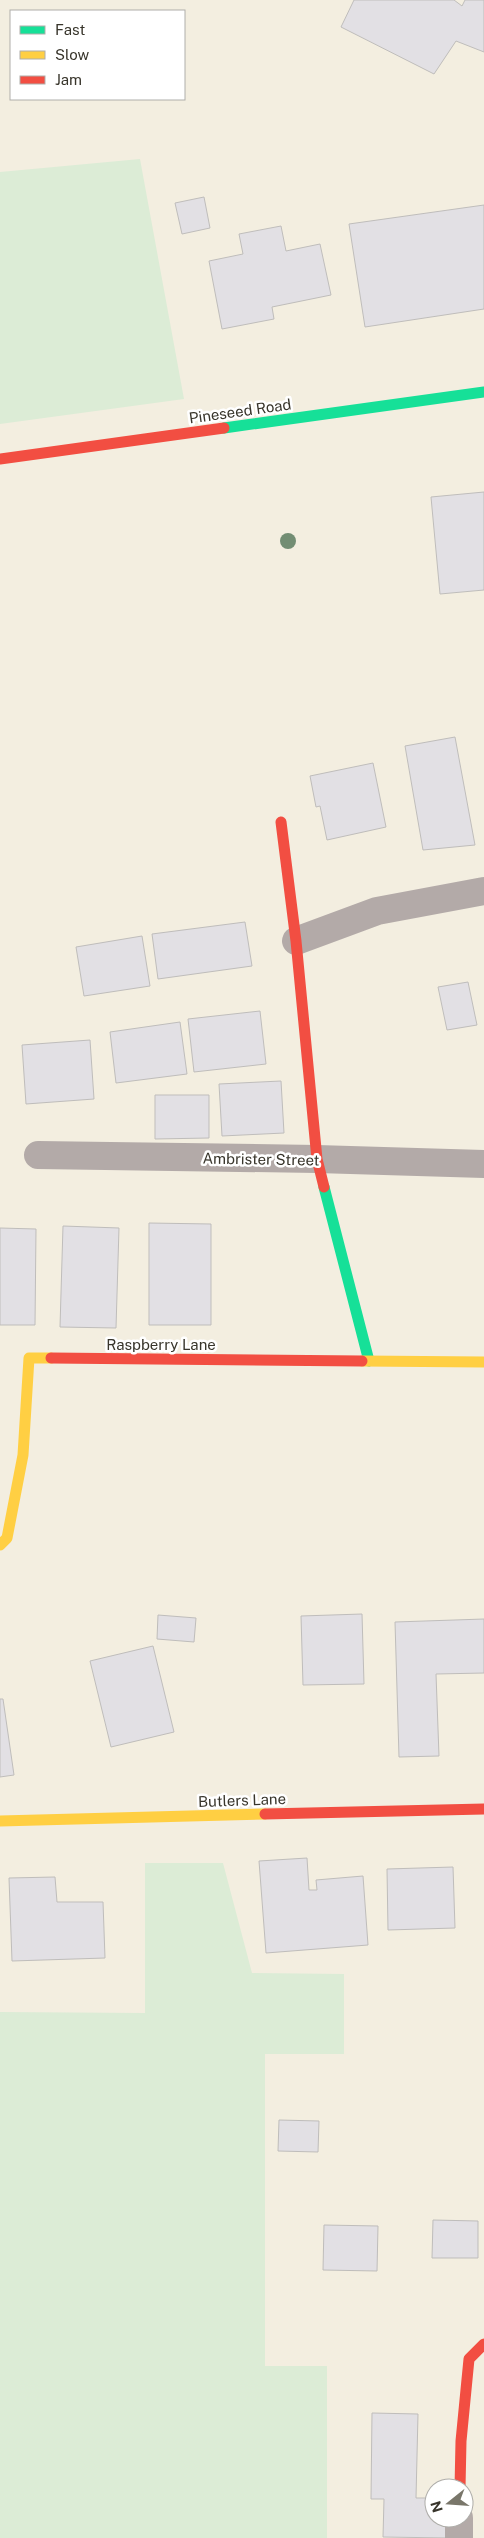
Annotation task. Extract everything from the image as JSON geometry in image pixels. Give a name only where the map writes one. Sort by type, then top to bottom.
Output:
[{"type":"street","name":"Pineseed Road","points":[[0,459],[484,392]]},
{"type":"street","points":[[281,822],[296,941],[317,1159],[369,1361]]},
{"type":"street","points":[[296,941],[377,911],[484,891]]},
{"type":"street","name":"Ambrister Street","points":[[38,1156],[317,1159],[484,1164]]},
{"type":"street","name":"Raspberry Lane","points":[[0,1545],[7,1538],[23,1455],[29,1358],[484,1362]]},
{"type":"street","name":"Butlers Lane","points":[[0,1821],[484,1809]]},
{"type":"street","points":[[460,2478],[461,2441],[469,2359],[484,2344]]},
{"type":"green space","points":[[140,159],[184,399],[0,424],[0,172]]},
{"type":"green space","points":[[145,1863],[223,1863],[252,1973],[344,1974],[344,2054],[265,2054],[265,2366],[327,2366],[327,2538],[0,2538],[0,2012],[145,2013]]},
{"type":"building","points":[[354,0],[454,0],[462,6],[465,0],[484,0],[484,52],[456,41],[434,74],[341,27]]},
{"type":"building","points":[[204,197],[210,228],[182,234],[175,203]]},
{"type":"building","points":[[484,205],[484,309],[365,327],[349,224]]},
{"type":"building","points":[[281,226],[286,251],[320,244],[331,295],[272,307],[274,319],[222,329],[209,261],[243,254],[239,234]]},
{"type":"building","points":[[484,492],[484,590],[440,594],[431,497]]},
{"type":"building","points":[[455,737],[475,845],[423,850],[405,746]]},
{"type":"building","points":[[373,763],[386,827],[327,840],[320,806],[316,807],[310,776]]},
{"type":"building","points":[[245,922],[252,966],[158,979],[152,934]]},
{"type":"building","points":[[142,936],[150,986],[84,996],[76,947]]},
{"type":"building","points":[[468,982],[477,1025],[447,1030],[438,987]]},
{"type":"building","points":[[260,1011],[266,1064],[194,1072],[188,1019]]},
{"type":"building","points":[[180,1022],[187,1074],[116,1083],[110,1032]]},
{"type":"building","points":[[90,1040],[94,1099],[26,1104],[22,1045]]},
{"type":"building","points":[[281,1081],[284,1133],[222,1136],[219,1084]]},
{"type":"building","points":[[155,1095],[209,1095],[209,1138],[155,1139]]},
{"type":"building","points":[[149,1223],[211,1224],[211,1325],[149,1325]]},
{"type":"building","points":[[63,1226],[119,1228],[116,1328],[60,1327]]},
{"type":"building","points":[[0,1228],[36,1229],[35,1325],[0,1325]]},
{"type":"building","points":[[362,1614],[364,1684],[303,1685],[301,1616]]},
{"type":"building","points":[[158,1615],[196,1618],[194,1642],[157,1639]]},
{"type":"building","points":[[484,1619],[484,1673],[436,1674],[439,1756],[399,1757],[395,1622]]},
{"type":"building","points":[[153,1646],[174,1732],[111,1747],[90,1661]]},
{"type":"building","points":[[0,1699],[3,1699],[14,1775],[0,1777]]},
{"type":"building","points":[[307,1858],[309,1890],[317,1890],[316,1880],[363,1876],[368,1945],[266,1953],[259,1861]]},
{"type":"building","points":[[453,1867],[455,1928],[388,1930],[387,1869]]},
{"type":"building","points":[[55,1877],[57,1902],[103,1902],[105,1958],[12,1961],[9,1878]]},
{"type":"building","points":[[279,2120],[319,2121],[318,2152],[278,2151]]},
{"type":"building","points":[[433,2220],[478,2221],[478,2258],[432,2258]]},
{"type":"building","points":[[324,2225],[378,2226],[377,2271],[323,2270]]},
{"type":"building","points":[[372,2413],[418,2414],[416,2498],[424,2498],[424,2528],[449,2528],[449,2538],[383,2537],[384,2499],[371,2499]]},
{"type":"traffic: fast","points":[[224,428],[484,392]]},
{"type":"traffic: fast","points":[[324,1187],[369,1361]]},
{"type":"traffic: slow","points":[[0,1545],[7,1538],[23,1455],[29,1358],[51,1358]]},
{"type":"traffic: slow","points":[[362,1361],[484,1362]]},
{"type":"traffic: slow","points":[[0,1821],[265,1814]]},
{"type":"traffic: jam","points":[[0,459],[224,428]]},
{"type":"traffic: jam","points":[[281,822],[296,941],[317,1159],[324,1187]]},
{"type":"traffic: jam","points":[[51,1358],[362,1361]]},
{"type":"traffic: jam","points":[[265,1814],[484,1809]]},
{"type":"traffic: jam","points":[[460,2478],[461,2441],[469,2359],[484,2344]]}]
